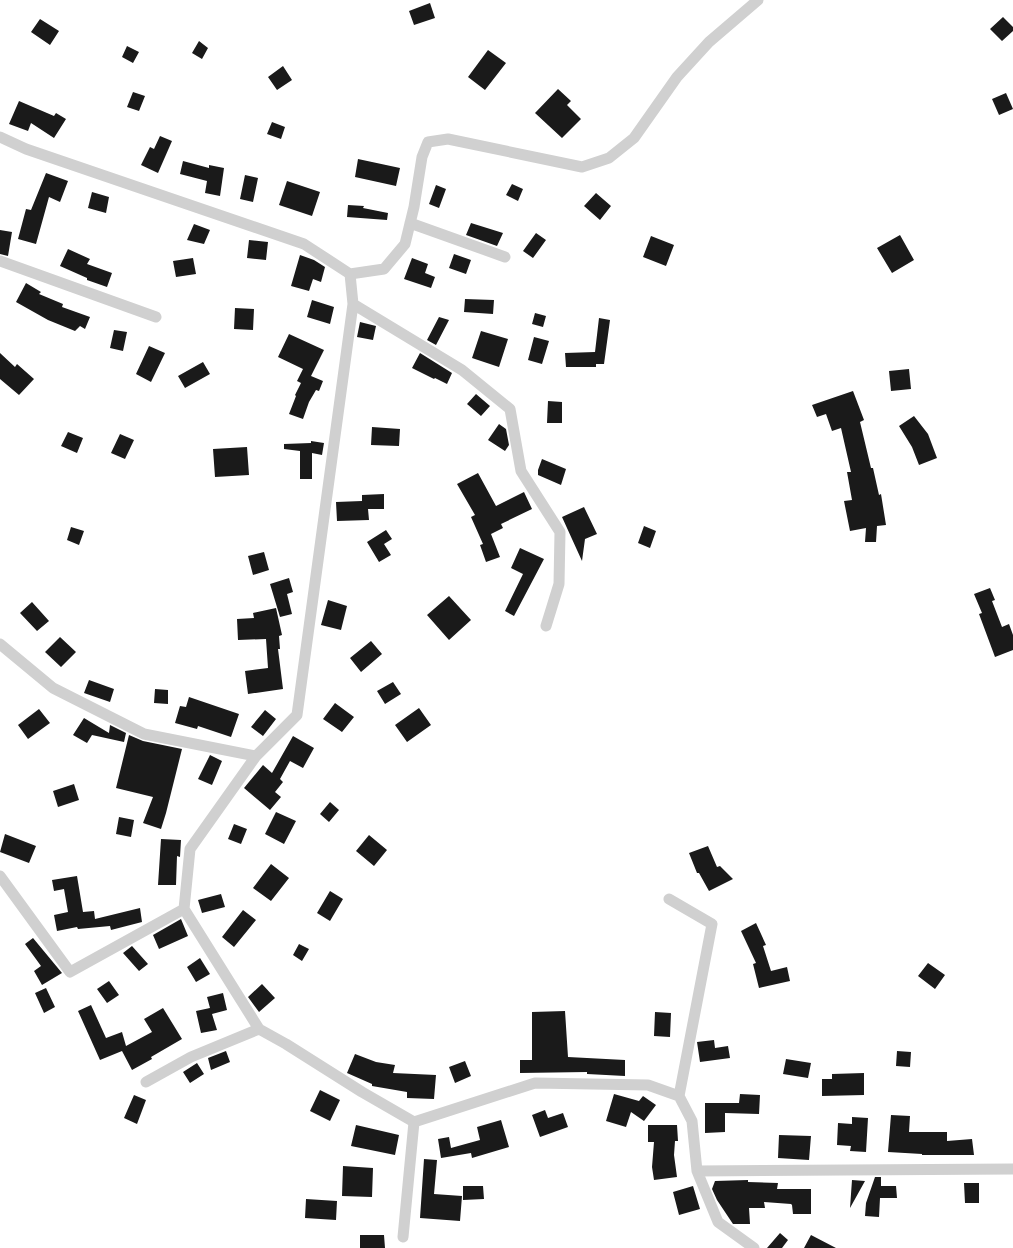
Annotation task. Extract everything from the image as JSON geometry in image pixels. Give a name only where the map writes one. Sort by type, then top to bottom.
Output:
[{"type":"street","points":[[0,137],[26,149],[304,244],[350,274],[384,269],[405,244],[422,157],[428,142],[448,138],[582,167],[609,158],[634,138],[677,77],[709,42],[758,0]]},
{"type":"street","points":[[410,223],[505,257]]},
{"type":"street","points":[[0,261],[156,317]]},
{"type":"street","points":[[350,274],[353,304],[297,714],[256,756],[190,849],[184,909],[259,1029],[414,1122],[535,1083],[648,1084],[679,1096]]},
{"type":"street","points":[[353,304],[462,370],[510,408],[521,471],[560,532],[559,584],[546,626]]},
{"type":"street","points":[[0,644],[53,688],[144,734],[256,756]]},
{"type":"street","points":[[0,876],[70,972],[184,909]]},
{"type":"street","points":[[669,899],[712,924],[679,1096],[692,1121],[697,1171],[718,1222],[754,1248]]},
{"type":"street","points":[[146,1082],[191,1057],[259,1029]]},
{"type":"street","points":[[403,1237],[414,1122]]},
{"type":"street","points":[[697,1171],[1013,1169]]},
{"type":"building","points":[[430,3],[435,18],[414,25],[409,11]]},
{"type":"building","points":[[1003,17],[1013,27],[1013,31],[1002,41],[990,29]]},
{"type":"building","points":[[40,19],[59,31],[50,45],[31,32]]},
{"type":"building","points":[[199,41],[208,48],[202,59],[192,53]]},
{"type":"building","points":[[127,46],[139,52],[133,63],[122,57]]},
{"type":"building","points":[[488,50],[506,63],[485,90],[468,77]]},
{"type":"building","points":[[283,66],[292,80],[277,90],[268,77]]},
{"type":"building","points":[[558,89],[571,101],[567,105],[581,119],[562,138],[535,113]]},
{"type":"building","points":[[133,92],[145,96],[139,111],[127,107]]},
{"type":"building","points":[[1006,93],[1013,109],[999,115],[992,99]]},
{"type":"building","points":[[19,101],[54,116],[56,113],[66,119],[54,138],[31,123],[28,131],[9,124]]},
{"type":"building","points":[[272,122],[285,127],[281,139],[267,134]]},
{"type":"building","points":[[160,136],[172,141],[158,173],[141,165],[150,147],[154,149]]},
{"type":"building","points":[[358,159],[400,168],[396,186],[355,177]]},
{"type":"building","points":[[183,161],[209,168],[209,165],[224,168],[220,196],[205,193],[207,181],[180,174]]},
{"type":"building","points":[[46,173],[68,181],[60,202],[49,197],[36,244],[18,239],[26,209],[31,210]]},
{"type":"building","points":[[245,175],[258,178],[253,202],[240,199]]},
{"type":"building","points":[[287,181],[320,192],[312,216],[279,205]]},
{"type":"building","points":[[512,184],[523,189],[518,201],[506,195]]},
{"type":"building","points":[[436,185],[446,189],[439,208],[429,204]]},
{"type":"building","points":[[92,192],[109,197],[106,213],[88,208]]},
{"type":"building","points":[[596,193],[611,206],[600,220],[584,206]]},
{"type":"building","points":[[348,205],[364,206],[363,208],[388,213],[387,220],[347,217]]},
{"type":"building","points":[[471,223],[503,233],[497,246],[466,235]]},
{"type":"building","points":[[194,224],[210,230],[204,244],[187,240]]},
{"type":"building","points":[[0,230],[12,232],[8,256],[0,254]]},
{"type":"building","points":[[536,233],[546,240],[533,258],[523,251]]},
{"type":"building","points":[[900,235],[914,260],[892,273],[877,248]]},
{"type":"building","points":[[651,236],[674,245],[666,266],[643,257]]},
{"type":"building","points":[[249,240],[268,242],[266,260],[247,258]]},
{"type":"building","points":[[68,249],[90,259],[87,264],[112,273],[107,287],[87,280],[87,278],[60,266]]},
{"type":"building","points":[[454,254],[471,260],[466,274],[449,268]]},
{"type":"building","points":[[300,255],[314,260],[325,267],[321,282],[313,279],[309,291],[291,286]]},
{"type":"building","points":[[193,258],[196,274],[176,277],[173,261]]},
{"type":"building","points":[[412,258],[428,264],[425,273],[435,277],[431,288],[404,279]]},
{"type":"building","points":[[26,283],[41,292],[39,294],[63,304],[62,307],[90,317],[85,329],[80,326],[75,331],[48,320],[16,302]]},
{"type":"building","points":[[465,299],[494,300],[493,314],[464,312]]},
{"type":"building","points":[[312,300],[334,307],[330,324],[307,317]]},
{"type":"building","points":[[235,308],[254,309],[253,330],[234,329]]},
{"type":"building","points":[[535,313],[546,316],[543,327],[532,324]]},
{"type":"building","points":[[439,317],[449,320],[436,345],[427,340]]},
{"type":"building","points":[[599,318],[610,320],[604,364],[596,364],[596,367],[566,367],[565,353],[595,352]]},
{"type":"building","points":[[360,322],[376,326],[373,340],[357,337]]},
{"type":"building","points":[[114,330],[127,332],[123,351],[110,348]]},
{"type":"building","points":[[481,331],[508,339],[499,367],[472,358]]},
{"type":"building","points":[[289,334],[324,350],[311,376],[323,381],[319,391],[316,390],[309,402],[303,419],[289,414],[301,383],[297,381],[303,369],[278,357]]},
{"type":"building","points":[[534,337],[549,341],[542,364],[528,360]]},
{"type":"building","points":[[149,346],[165,353],[151,382],[136,374]]},
{"type":"building","points":[[0,353],[15,367],[17,364],[34,379],[19,395],[0,379]]},
{"type":"building","points":[[420,353],[452,373],[447,384],[412,368]]},
{"type":"building","points":[[203,362],[210,374],[185,388],[178,376]]},
{"type":"building","points":[[909,369],[911,389],[891,391],[889,371]]},
{"type":"building","points":[[853,391],[864,420],[860,422],[871,468],[873,468],[879,495],[881,494],[886,525],[877,526],[876,542],[865,542],[866,528],[850,531],[844,501],[852,500],[847,472],[851,472],[841,428],[832,431],[826,414],[817,417],[812,405]]},
{"type":"building","points":[[476,394],[490,406],[481,416],[467,404]]},
{"type":"building","points":[[548,401],[562,402],[562,423],[547,423]]},
{"type":"building","points":[[914,416],[928,434],[937,458],[919,465],[912,447],[899,426]]},
{"type":"building","points":[[499,424],[506,429],[509,445],[505,451],[488,440]]},
{"type":"building","points":[[372,427],[400,429],[399,446],[371,445]]},
{"type":"building","points":[[68,432],[83,438],[77,453],[61,446]]},
{"type":"building","points":[[120,434],[134,440],[125,459],[111,453]]},
{"type":"building","points":[[311,441],[324,443],[322,455],[312,453],[312,479],[300,479],[300,451],[284,449],[284,444],[311,443]]},
{"type":"building","points":[[247,447],[249,475],[215,477],[213,449]]},
{"type":"building","points":[[542,459],[566,469],[561,485],[538,475]]},
{"type":"building","points":[[478,473],[496,506],[524,492],[532,509],[501,524],[503,528],[491,534],[500,557],[486,562],[480,545],[483,544],[471,517],[475,515],[457,484]]},
{"type":"building","points":[[384,494],[384,509],[368,509],[369,520],[337,521],[336,502],[362,501],[362,495]]},
{"type":"building","points":[[584,507],[597,534],[585,539],[582,561],[562,517]]},
{"type":"building","points":[[644,526],[656,531],[650,548],[638,543]]},
{"type":"building","points":[[71,527],[84,531],[79,545],[67,540]]},
{"type":"building","points":[[386,530],[392,539],[384,544],[391,555],[379,562],[367,542]]},
{"type":"building","points":[[520,548],[544,559],[514,616],[505,611],[523,574],[511,568]]},
{"type":"building","points":[[264,552],[269,570],[253,575],[248,556]]},
{"type":"building","points":[[289,578],[293,592],[287,594],[292,614],[280,617],[270,584]]},
{"type":"building","points":[[990,588],[995,600],[992,601],[1002,627],[1009,624],[1013,635],[1013,650],[995,657],[979,614],[982,613],[974,594]]},
{"type":"building","points":[[449,596],[471,620],[449,640],[427,615]]},
{"type":"building","points":[[328,600],[347,606],[341,630],[321,625]]},
{"type":"building","points":[[32,602],[49,621],[37,631],[20,613]]},
{"type":"building","points":[[276,608],[282,635],[279,636],[280,649],[278,649],[283,689],[248,694],[245,671],[268,668],[266,639],[238,640],[237,619],[254,618],[253,613]]},
{"type":"building","points":[[60,637],[76,652],[61,667],[45,652]]},
{"type":"building","points":[[371,641],[382,654],[361,672],[350,658]]},
{"type":"building","points":[[89,680],[114,689],[110,702],[84,693]]},
{"type":"building","points":[[393,682],[401,694],[385,704],[377,691]]},
{"type":"building","points":[[155,689],[168,690],[168,704],[154,703]]},
{"type":"building","points":[[189,697],[239,714],[231,737],[198,726],[197,729],[175,723],[180,706],[186,707]]},
{"type":"building","points":[[335,703],[354,717],[342,732],[323,719]]},
{"type":"building","points":[[419,708],[431,725],[407,742],[395,725]]},
{"type":"building","points":[[39,709],[50,723],[28,739],[18,725]]},
{"type":"building","points":[[265,710],[276,719],[263,736],[251,727]]},
{"type":"building","points":[[84,718],[109,733],[110,725],[126,733],[124,742],[92,735],[87,743],[73,735]]},
{"type":"building","points":[[129,735],[143,741],[182,749],[161,829],[143,823],[153,797],[116,788]]},
{"type":"building","points":[[293,736],[314,748],[303,768],[290,761],[280,779],[283,782],[275,792],[281,797],[270,810],[244,788],[263,765],[272,773]]},
{"type":"building","points":[[210,755],[222,761],[212,785],[198,779]]},
{"type":"building","points":[[74,784],[79,800],[58,807],[53,791]]},
{"type":"building","points":[[330,802],[339,810],[329,822],[320,814]]},
{"type":"building","points":[[276,812],[296,821],[284,844],[265,834]]},
{"type":"building","points":[[119,817],[134,820],[131,837],[116,834]]},
{"type":"building","points":[[234,824],[247,829],[241,844],[228,839]]},
{"type":"building","points":[[5,834],[36,846],[29,863],[0,852]]},
{"type":"building","points":[[369,835],[387,850],[374,866],[356,851]]},
{"type":"building","points":[[161,839],[181,840],[180,857],[177,856],[176,885],[158,885]]},
{"type":"building","points":[[708,846],[717,867],[720,866],[733,879],[709,891],[699,873],[697,873],[689,853]]},
{"type":"building","points":[[271,864],[289,878],[271,901],[253,888]]},
{"type":"building","points":[[77,876],[83,912],[94,911],[95,919],[140,908],[142,922],[111,930],[110,926],[78,929],[77,927],[57,931],[54,915],[68,912],[64,889],[54,891],[52,880]]},
{"type":"building","points":[[330,891],[343,899],[330,921],[317,913]]},
{"type":"building","points":[[221,894],[225,907],[202,913],[198,900]]},
{"type":"building","points":[[243,910],[256,920],[234,947],[222,937]]},
{"type":"building","points":[[181,919],[188,936],[159,949],[153,935]]},
{"type":"building","points":[[756,923],[766,945],[763,946],[771,971],[787,967],[790,981],[759,988],[753,964],[756,963],[741,931]]},
{"type":"building","points":[[33,938],[62,973],[42,985],[34,971],[41,966],[25,944]]},
{"type":"building","points":[[299,944],[309,949],[302,961],[293,955]]},
{"type":"building","points":[[132,946],[148,964],[139,971],[123,953]]},
{"type":"building","points":[[200,958],[210,974],[196,982],[187,967]]},
{"type":"building","points":[[928,963],[945,975],[935,989],[918,976]]},
{"type":"building","points":[[109,981],[119,995],[107,1003],[97,989]]},
{"type":"building","points":[[262,984],[275,998],[259,1012],[248,997]]},
{"type":"building","points":[[46,988],[55,1007],[44,1013],[35,993]]},
{"type":"building","points":[[223,993],[227,1010],[212,1014],[217,1030],[201,1033],[196,1011],[210,1008],[207,997]]},
{"type":"building","points":[[91,1005],[106,1038],[122,1032],[126,1046],[152,1032],[144,1019],[163,1008],[182,1039],[132,1070],[122,1051],[100,1060],[78,1011]]},
{"type":"building","points":[[565,1011],[568,1057],[625,1060],[625,1076],[587,1074],[587,1072],[520,1073],[520,1060],[532,1060],[532,1012]]},
{"type":"building","points":[[655,1012],[671,1013],[670,1037],[654,1036]]},
{"type":"building","points":[[714,1040],[715,1048],[728,1046],[730,1058],[700,1062],[697,1042]]},
{"type":"building","points":[[226,1051],[230,1062],[211,1070],[208,1058]]},
{"type":"building","points":[[897,1051],[911,1052],[910,1067],[896,1066]]},
{"type":"building","points":[[355,1054],[376,1062],[395,1065],[393,1073],[436,1075],[434,1099],[407,1098],[407,1092],[372,1086],[372,1084],[347,1073]]},
{"type":"building","points":[[786,1059],[811,1063],[808,1078],[783,1074]]},
{"type":"building","points":[[465,1061],[471,1076],[455,1083],[449,1067]]},
{"type":"building","points":[[197,1063],[204,1074],[190,1083],[183,1072]]},
{"type":"building","points":[[864,1073],[864,1095],[822,1096],[822,1079],[832,1079],[832,1074]]},
{"type":"building","points":[[320,1090],[340,1100],[330,1121],[310,1111]]},
{"type":"building","points":[[614,1094],[639,1101],[643,1096],[656,1105],[644,1121],[631,1112],[626,1127],[606,1121]]},
{"type":"building","points":[[740,1094],[760,1095],[759,1114],[725,1113],[725,1132],[705,1133],[705,1103],[739,1103]]},
{"type":"building","points":[[134,1095],[146,1100],[137,1124],[124,1118]]},
{"type":"building","points":[[545,1110],[548,1118],[563,1113],[568,1127],[540,1137],[532,1115]]},
{"type":"building","points":[[891,1115],[910,1116],[909,1132],[947,1132],[947,1141],[972,1139],[974,1155],[922,1155],[888,1152]]},
{"type":"building","points":[[852,1117],[868,1118],[866,1152],[850,1151],[851,1146],[837,1145],[838,1123],[852,1124]]},
{"type":"building","points":[[501,1120],[509,1147],[472,1158],[471,1153],[441,1158],[438,1139],[449,1137],[451,1148],[480,1140],[477,1127]]},
{"type":"building","points":[[356,1125],[399,1135],[395,1155],[351,1146]]},
{"type":"building","points":[[648,1125],[677,1125],[678,1141],[675,1141],[674,1155],[677,1177],[654,1180],[652,1167],[654,1142],[648,1142]]},
{"type":"building","points":[[779,1135],[811,1136],[809,1160],[778,1158]]},
{"type":"building","points":[[424,1159],[437,1160],[434,1194],[462,1196],[460,1221],[420,1218]]},
{"type":"building","points":[[343,1166],[373,1168],[372,1197],[342,1196]]},
{"type":"building","points":[[875,1177],[881,1177],[881,1186],[896,1186],[897,1198],[880,1198],[879,1217],[865,1216],[866,1203]]},
{"type":"building","points":[[748,1180],[748,1182],[778,1183],[777,1189],[811,1189],[811,1214],[793,1214],[791,1204],[764,1202],[765,1208],[749,1208],[750,1224],[733,1224],[712,1189],[715,1181]]},
{"type":"building","points":[[852,1180],[865,1181],[850,1208]]},
{"type":"building","points":[[964,1183],[979,1183],[979,1203],[965,1203]]},
{"type":"building","points":[[463,1186],[483,1186],[484,1199],[463,1200]]},
{"type":"building","points":[[693,1186],[700,1209],[679,1215],[673,1192]]},
{"type":"building","points":[[306,1199],[337,1201],[336,1220],[305,1218]]},
{"type":"building","points":[[780,1233],[788,1240],[782,1248],[767,1248]]},
{"type":"building","points":[[360,1235],[384,1235],[385,1248],[360,1248]]},
{"type":"building","points":[[811,1235],[836,1248],[804,1248]]}]
